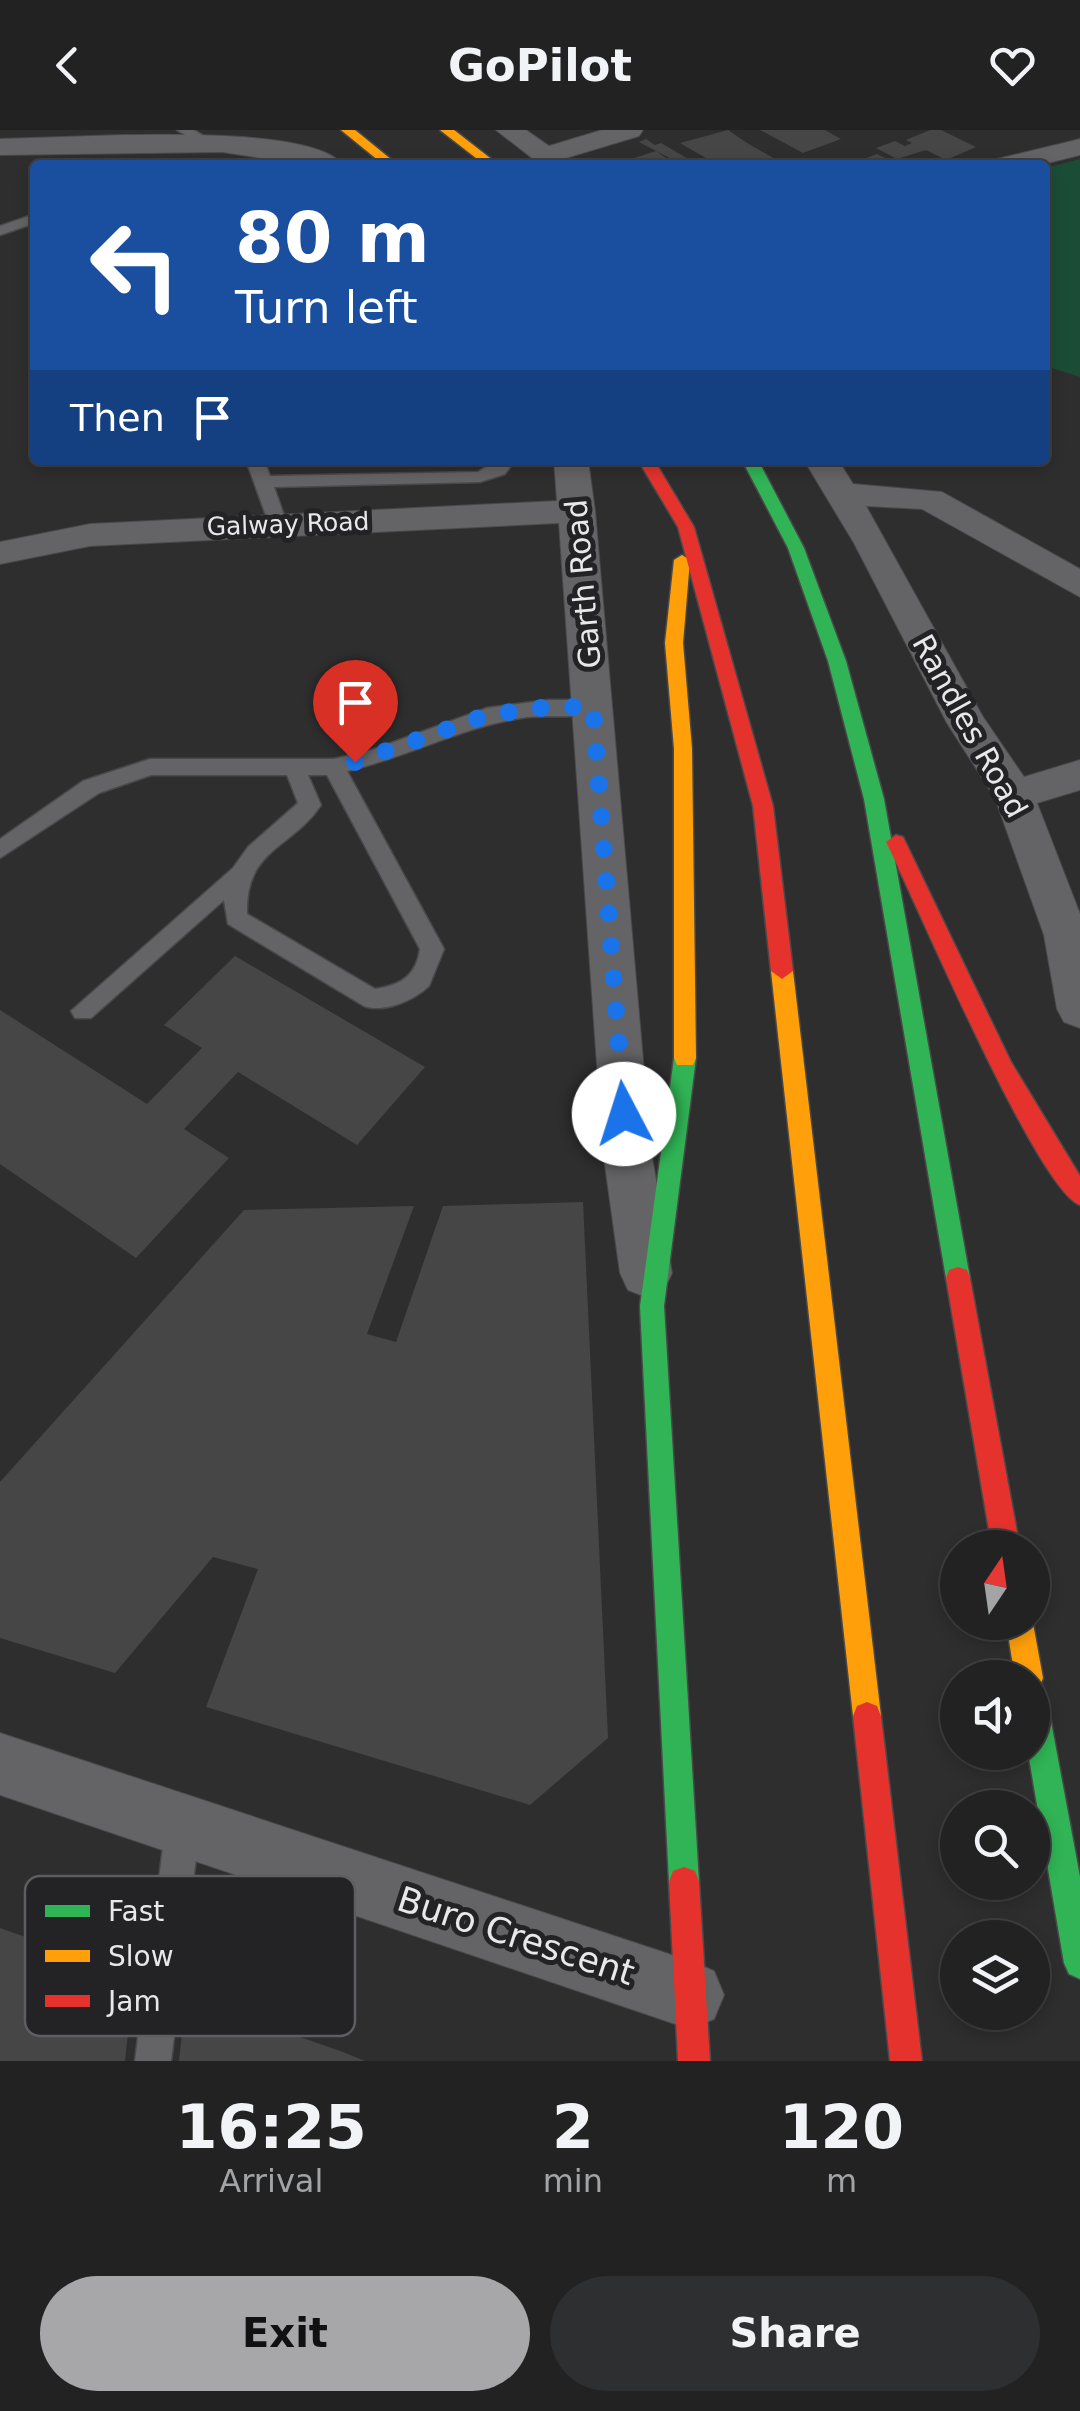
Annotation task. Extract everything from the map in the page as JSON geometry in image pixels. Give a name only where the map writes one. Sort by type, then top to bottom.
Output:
[{"type":"highway","points":[[346,130],[385,160]]},
{"type":"highway","points":[[446,130],[485,160]]},
{"type":"highway","points":[[649,465],[686,527],[763,806],[906,2061]]},
{"type":"highway","points":[[752,465],[803,567],[836,661],[874,800],[1003,1530]]},
{"type":"highway","points":[[686,527],[674,643],[682,749],[686,1050],[652,1306],[694,2061]]},
{"type":"highway","points":[[874,800],[942,928],[1006,1082],[1044,1148],[1080,1194]]},
{"type":"highway","points":[[1045,1770],[1080,1962]]},
{"type":"street","points":[[509,130],[553,160],[630,130]]},
{"type":"street","points":[[0,147],[193,135],[292,146],[320,160]]},
{"type":"street","points":[[1027,160],[1080,147]]},
{"type":"street","name":"Garth Road","points":[[573,465],[627,1151],[652,1306]]},
{"type":"street","name":"Randles Road","points":[[823,465],[967,722],[1014,795],[1066,935],[1079,990]]},
{"type":"street","points":[[843,494],[930,498],[1080,585]]},
{"type":"street","name":"Galway Road","points":[[0,553],[90,536],[578,511]]},
{"type":"street","points":[[1014,795],[1080,776]]},
{"type":"street","name":"Buro Crescent","points":[[0,1764],[336,1876]]},
{"type":"street","name":"Buro Crescent","points":[[355,1882],[690,1994]]},
{"type":"lane","points":[[0,231],[30,220]]},
{"type":"lane","points":[[258,465],[278,524]]},
{"type":"lane","points":[[266,482],[480,477],[502,465]]},
{"type":"lane","points":[[0,850],[90,787],[150,768],[334,767],[376,756],[487,715],[548,707],[593,707]]},
{"type":"lane","points":[[237,875],[236,918],[372,999],[414,988],[430,971],[432,949],[422,924],[334,767]]},
{"type":"lane","points":[[83,1011],[237,875],[255,850],[310,805],[296,770]]},
{"type":"lane","points":[[177,1876],[183,1825]]},
{"type":"lane","points":[[153,2061],[156,2036]]},
{"type":"green space","points":[[1080,159],[1080,377],[1050,368],[1050,167]]},
{"type":"building","points":[[728,130],[775,159],[709,160],[680,143]]},
{"type":"building","points":[[760,130],[825,130],[841,139],[803,153]]},
{"type":"building","points":[[930,130],[941,130],[976,147],[946,160],[926,150],[897,159],[876,148],[895,141],[905,146],[912,143],[906,140]]},
{"type":"building","points":[[646,139],[655,145],[661,143],[690,160],[673,160],[639,142]]},
{"type":"building","points":[[656,151],[669,160],[628,160]]},
{"type":"building","points":[[877,154],[890,160],[861,160]]},
{"type":"building","points":[[235,956],[425,1067],[357,1145],[238,1072],[184,1129],[229,1158],[136,1258],[0,1164],[0,1010],[147,1104],[202,1048],[164,1025]]},
{"type":"building","points":[[583,1202],[608,1738],[530,1805],[206,1707],[258,1569],[213,1557],[115,1673],[0,1638],[0,1482],[244,1210],[414,1206],[367,1334],[396,1342],[443,1206]]},
{"type":"building","points":[[0,1928],[25,1937],[25,2036],[128,2036],[125,2061],[0,2061]]},
{"type":"building","points":[[182,2036],[297,2036],[365,2061],[179,2061]]},
{"type":"traffic: fast","points":[[753,465],[796,548],[837,661],[874,799],[958,1278]]},
{"type":"traffic: fast","points":[[684,1882],[652,1306],[685,1058]]},
{"type":"traffic: fast","points":[[1045,1770],[1080,1963]]},
{"type":"traffic: slow","points":[[347,130],[386,160]]},
{"type":"traffic: slow","points":[[446,130],[486,160]]},
{"type":"traffic: slow","points":[[682,560],[674,643],[683,749],[685,1058]]},
{"type":"traffic: slow","points":[[782,971],[867,1716]]},
{"type":"traffic: slow","points":[[1023,1640],[1026,1660]]},
{"type":"traffic: jam","points":[[649,465],[686,527],[763,806],[782,971]]},
{"type":"traffic: jam","points":[[896,842],[1002,1067],[1051,1154],[1080,1195]]},
{"type":"traffic: jam","points":[[958,1278],[1003,1530]]},
{"type":"traffic: jam","points":[[867,1716],[906,2061]]},
{"type":"traffic: jam","points":[[684,1882],[694,2061]]},
{"type":"route","points":[[355,762],[487,715],[548,707],[593,707],[624,1114]]}]
